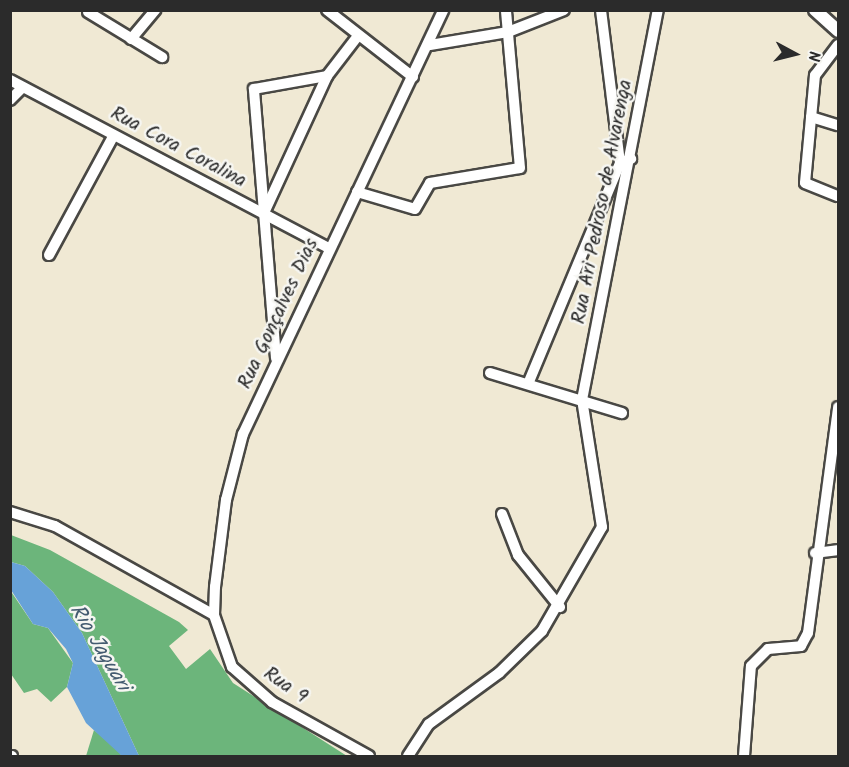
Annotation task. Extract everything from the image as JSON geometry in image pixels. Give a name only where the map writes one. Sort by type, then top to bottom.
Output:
[{"type":"street","points":[[131,39],[155,10]]},
{"type":"street","points":[[327,10],[357,37],[413,77]]},
{"type":"street","name":"Rua Gonçalves Dias","points":[[214,615],[232,468],[276,359],[328,248],[430,45],[443,10]]},
{"type":"street","points":[[357,192],[415,209],[430,183],[520,168],[506,10]]},
{"type":"street","points":[[430,45],[508,32],[564,10]]},
{"type":"street","points":[[528,384],[625,161],[601,10]]},
{"type":"street","name":"Rua Ari Pedroso de Alvarenga","points":[[582,400],[625,161],[658,10]]},
{"type":"street","points":[[815,10],[838,30]]},
{"type":"street","points":[[88,12],[162,57]]},
{"type":"street","points":[[264,214],[327,75],[357,37]]},
{"type":"street","points":[[838,45],[815,75],[805,183],[838,196]]},
{"type":"street","points":[[276,359],[254,89],[327,75]]},
{"type":"street","name":"Rua Cora Coralina","points":[[10,80],[328,248]]},
{"type":"street","points":[[10,100],[23,87]]},
{"type":"street","points":[[811,117],[838,125]]},
{"type":"street","points":[[49,255],[114,135]]},
{"type":"street","points":[[490,373],[622,413]]},
{"type":"street","points":[[408,756],[429,724],[499,673],[560,607],[602,527],[582,400]]},
{"type":"street","points":[[744,756],[751,666],[768,649],[801,646],[808,633],[815,553],[834,463],[838,407]]},
{"type":"street","points":[[10,512],[55,525],[214,615]]},
{"type":"street","points":[[502,514],[518,555],[560,607]]},
{"type":"street","points":[[815,553],[838,550]]},
{"type":"street","name":"Rua 9","points":[[214,615],[219,639],[240,675],[272,702],[369,756]]},
{"type":"green space","points":[[11,535],[50,550],[179,622],[188,630],[169,646],[186,669],[210,649],[233,683],[347,756],[139,756],[82,633],[53,592],[25,566],[11,562]]},
{"type":"green space","points":[[10,590],[33,624],[48,628],[73,663],[67,687],[51,702],[37,689],[24,693],[11,674]]},
{"type":"green space","points":[[94,730],[116,748],[122,756],[86,756]]},
{"type":"water","points":[[11,562],[25,566],[53,592],[82,633],[139,756],[122,756],[86,723],[67,687],[73,663],[66,649],[48,628],[33,624],[11,590]]},
{"type":"water label","name":"Rio Jaguari","points":[[99,648]]}]
